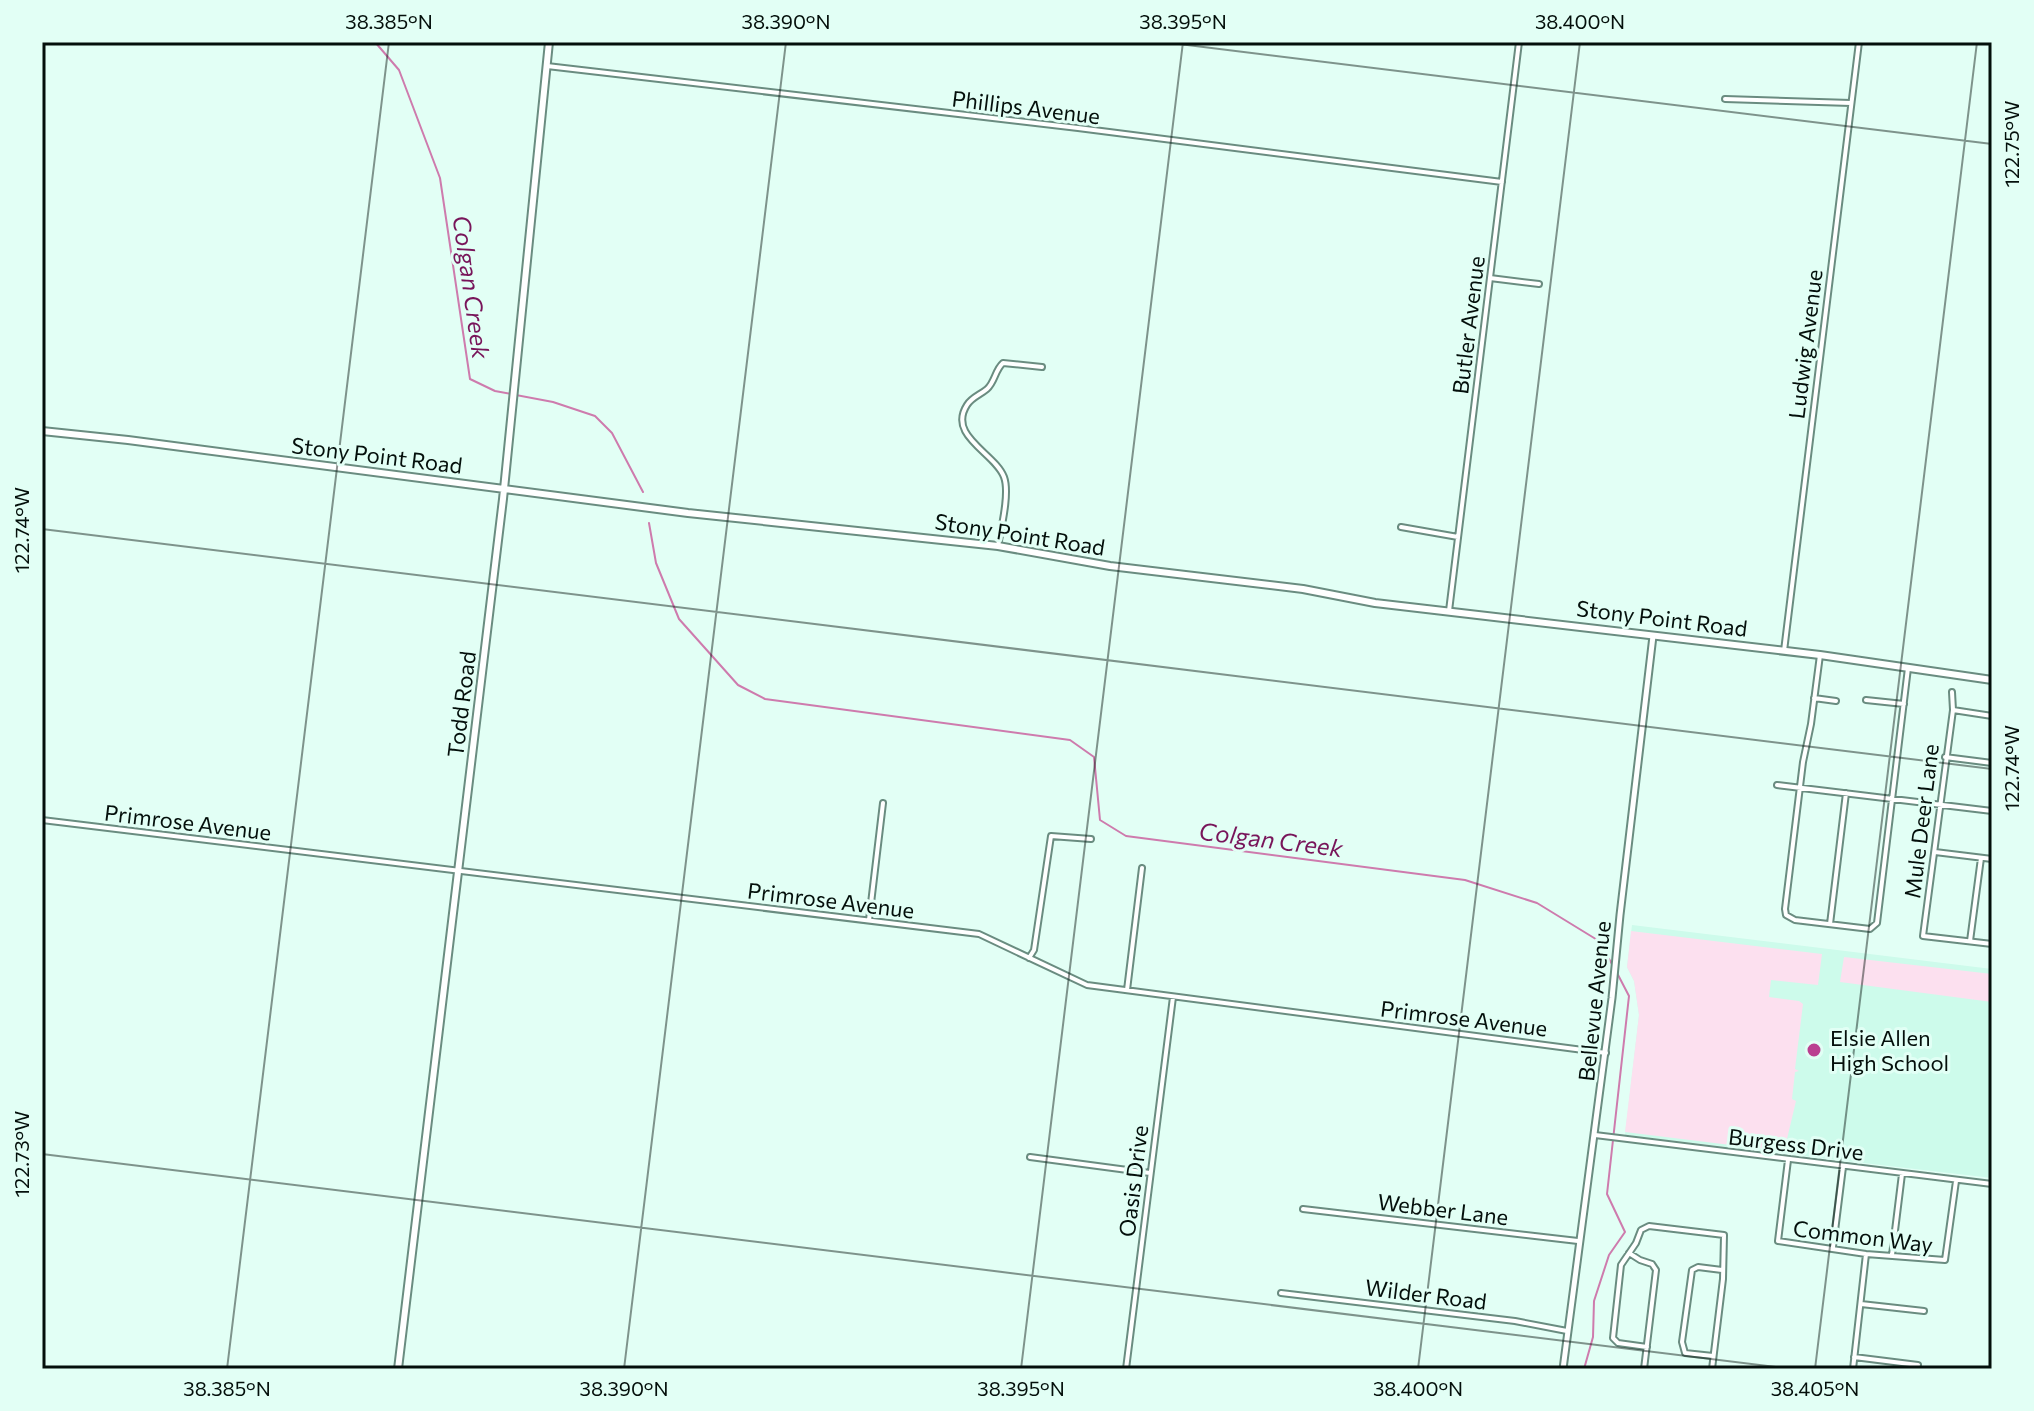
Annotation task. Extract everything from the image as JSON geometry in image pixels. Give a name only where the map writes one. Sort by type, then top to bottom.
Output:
[{"type":"main road","name":"Todd Road","points":[[398,1369],[504,488],[549,42]]},
{"type":"main road","name":"Stony Point Road","points":[[42,431],[110,437],[688,513],[998,546],[1110,566],[1303,589],[1375,603],[1820,655],[1992,680]]},
{"type":"street","name":"Butler Avenue","points":[[1449,611],[1519,42]]},
{"type":"street","name":"Ludwig Avenue","points":[[1784,651],[1859,42]]},
{"type":"street","name":"Phillips Avenue","points":[[546,66],[1078,128],[1502,182]]},
{"type":"street","points":[[1725,99],[1851,103]]},
{"type":"street","points":[[1490,278],[1539,284]]},
{"type":"street","points":[[998,546],[1005,483],[995,464],[966,434],[963,426],[965,410],[974,397],[988,388],[998,366],[1003,363],[1042,367]]},
{"type":"street","points":[[1401,527],[1458,537]]},
{"type":"street","name":"Bellevue Avenue","points":[[1563,1369],[1606,1053],[1653,636]]},
{"type":"street","points":[[1820,655],[1800,787],[1786,915],[1795,920],[1870,929],[1877,923],[1908,668]]},
{"type":"street","name":"Mule Deer Lane","points":[[1952,692],[1953,710],[1923,936],[1970,941]]},
{"type":"street","points":[[1814,698],[1836,701]]},
{"type":"street","points":[[1866,700],[1904,704]]},
{"type":"street","points":[[1953,710],[1992,716]]},
{"type":"street","points":[[1945,757],[1992,763]]},
{"type":"street","points":[[1777,785],[1992,811]]},
{"type":"street","points":[[1830,924],[1846,793]]},
{"type":"street","points":[[869,920],[883,803]]},
{"type":"street","name":"Primrose Avenue","points":[[42,820],[979,934],[1087,985],[1606,1053]]},
{"type":"street","points":[[1029,958],[1034,950],[1051,836],[1091,839]]},
{"type":"street","points":[[1934,852],[1992,859]]},
{"type":"street","points":[[1981,858],[1970,941],[1992,944]]},
{"type":"street","points":[[1127,990],[1142,868]]},
{"type":"street","name":"Oasis Drive","points":[[1126,1369],[1173,997]]},
{"type":"street","name":"Burgess Drive","points":[[1595,1135],[1992,1184]]},
{"type":"street","points":[[1030,1157],[1150,1173]]},
{"type":"street","name":"Common Way","points":[[1788,1160],[1778,1241],[1866,1254],[1938,1262],[1945,1260],[1956,1181]]},
{"type":"street","points":[[1833,1247],[1843,1167]]},
{"type":"street","points":[[1892,1255],[1902,1174]]},
{"type":"street","name":"Webber Lane","points":[[1303,1209],[1578,1241]]},
{"type":"street","points":[[1647,1347],[1618,1343],[1613,1338],[1619,1271],[1641,1230],[1646,1227],[1724,1235],[1712,1369]]},
{"type":"street","points":[[1629,1253],[1652,1264],[1656,1270],[1644,1369]]},
{"type":"street","points":[[1853,1369],[1866,1254]]},
{"type":"street","points":[[1713,1356],[1685,1353],[1682,1342],[1692,1270],[1698,1267],[1722,1270]]},
{"type":"street","name":"Wilder Road","points":[[1281,1293],[1515,1321],[1567,1331]]},
{"type":"street","points":[[1861,1304],[1924,1311]]},
{"type":"street","points":[[1854,1357],[1918,1365]]},
{"type":"shaded area","name":"Elsie Allen High School","points":[[1632,925],[1992,969],[1992,1178],[1625,1135],[1639,1015],[1634,981],[1627,967]]},
{"type":"shaded area","points":[[1631,931],[1822,954],[1818,985],[1771,980],[1769,997],[1803,1004],[1795,1069],[1799,1071],[1795,1072],[1792,1099],[1796,1101],[1787,1139],[1771,1150],[1625,1132],[1639,1015],[1634,981],[1627,967]]},
{"type":"shaded area","points":[[1844,957],[1992,974],[1992,1002],[1840,982]]},
{"type":"waterway","name":"Colgan Creek","points":[[375,42],[399,70],[440,178],[470,379],[495,391],[553,402],[595,416],[612,433],[643,492]]},
{"type":"waterway","name":"Colgan Creek","points":[[649,523],[656,563],[679,619],[738,685],[765,699],[1070,740],[1094,757],[1100,820],[1126,836],[1465,880],[1537,903],[1599,941],[1613,966]]},
{"type":"waterway","name":"Colgan Creek","points":[[1584,1369],[1593,1337],[1594,1301],[1609,1255],[1625,1232],[1607,1194],[1629,996],[1616,971]]},
{"type":"place","name":"Elsie Allen High School","points":[[1814,1050]]}]
